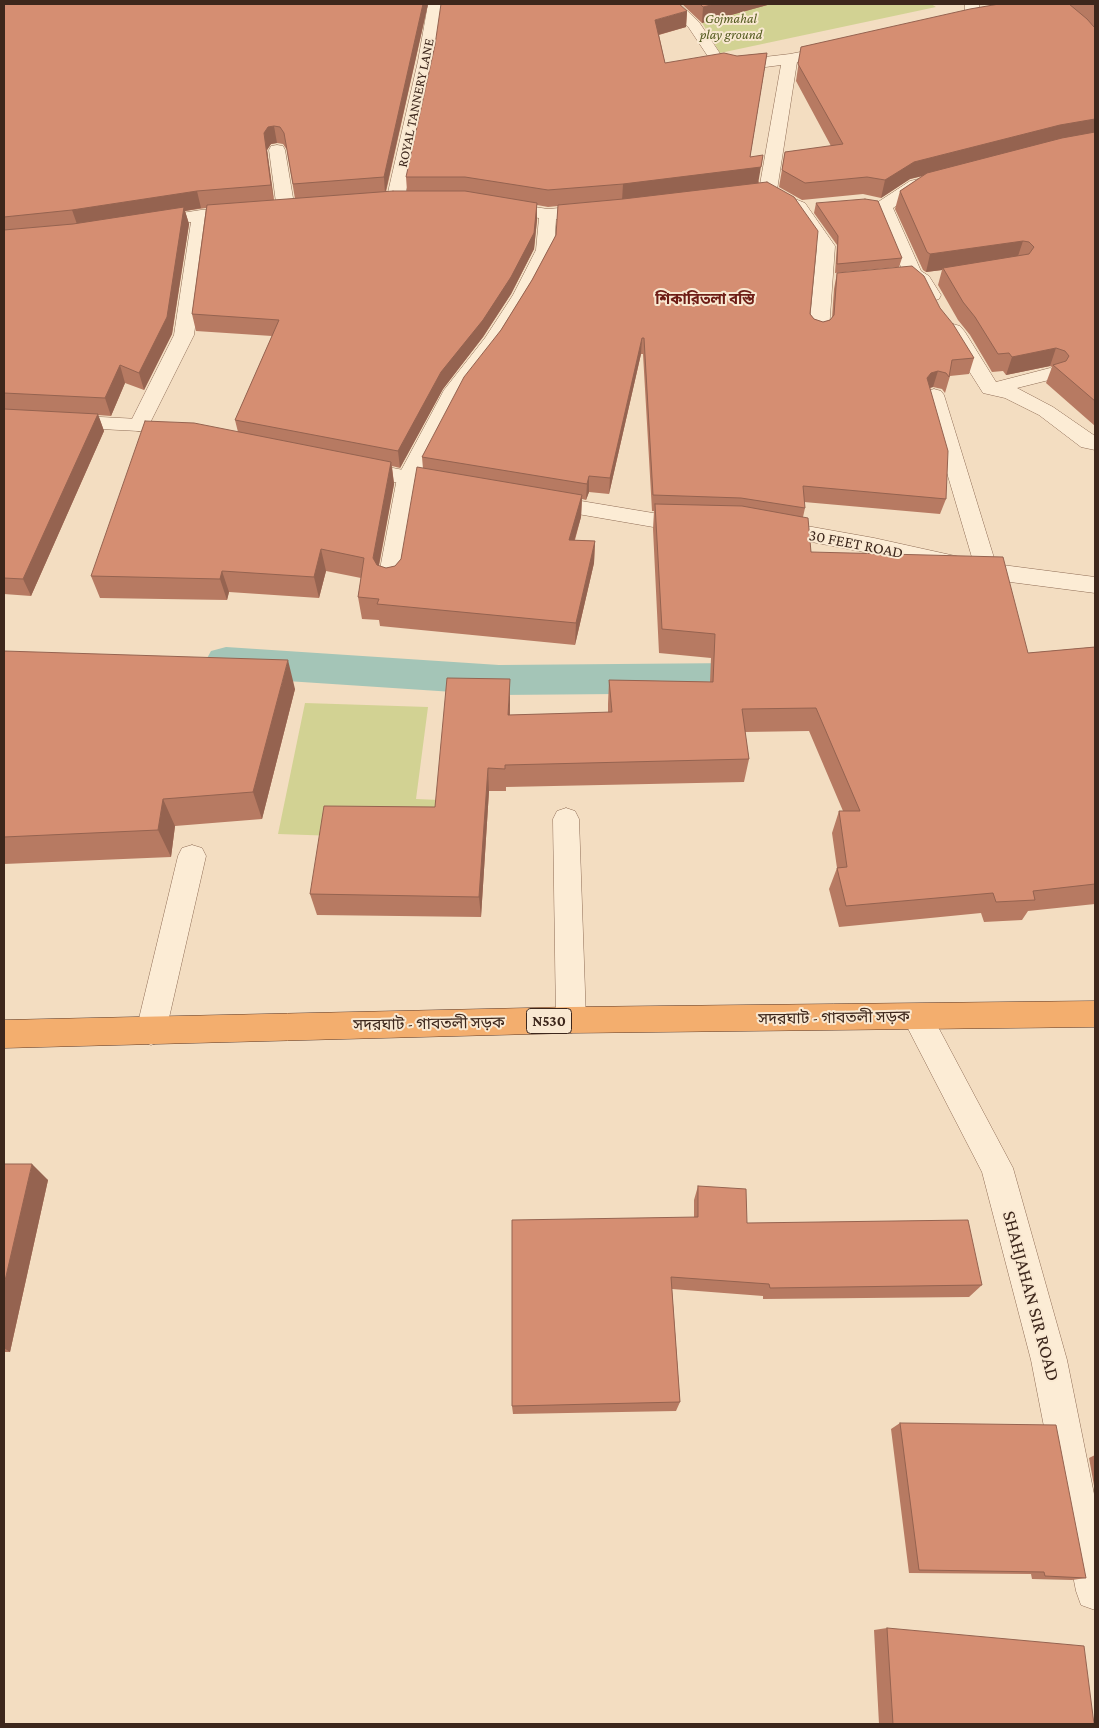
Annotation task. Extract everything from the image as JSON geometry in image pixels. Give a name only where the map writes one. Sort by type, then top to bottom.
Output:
[{"type":"highway","name":"সদরঘাট - গাবতলী সড়ক","points":[[4,1034],[570,1020],[917,1018],[1095,1014]]},
{"type":"street","name":"ROYAL TANNERY LANE","points":[[395,201],[426,61],[435,4]]},
{"type":"street","points":[[672,4],[694,25],[718,61],[736,66],[790,59],[855,45]]},
{"type":"street","points":[[790,59],[759,191],[799,207],[818,205]]},
{"type":"street","points":[[276,150],[286,210]]},
{"type":"street","points":[[944,178],[916,185],[877,205],[917,277],[929,288],[947,323],[958,336],[990,389],[1011,393],[1046,411],[1088,442],[1095,443]]},
{"type":"street","points":[[375,203],[413,201]]},
{"type":"street","points":[[485,204],[548,214],[613,209]]},
{"type":"street","points":[[799,207],[826,246],[831,282],[818,330]]},
{"type":"street","points":[[135,226],[201,215],[306,208]]},
{"type":"street","points":[[390,580],[408,478],[454,390],[493,341],[522,295],[545,250],[548,214]]},
{"type":"street","points":[[140,425],[184,335],[201,215]]},
{"type":"street","points":[[990,389],[1050,374]]},
{"type":"street","points":[[934,395],[988,571]]},
{"type":"street","points":[[4,418],[140,425],[202,438]]},
{"type":"street","points":[[333,464],[469,490]]},
{"type":"street","points":[[526,499],[659,522],[708,522]]},
{"type":"street","name":"30 FEET ROAD","points":[[748,524],[874,546],[988,571],[1095,585]]},
{"type":"street","points":[[566,819],[570,1020]]},
{"type":"street","points":[[151,1031],[192,856]]},
{"type":"street","name":"SHAHJAHAN SIR ROAD","points":[[917,1018],[997,1168],[1049,1360],[1095,1591]]},
{"type":"green space","name":"Gojmahal play ground","points":[[691,4],[931,4],[936,7],[720,53]]},
{"type":"green space","points":[[305,703],[428,707],[416,799],[487,802],[483,841],[278,834]]},
{"type":"building","points":[[4,4],[423,4],[384,177],[293,184],[284,133],[280,127],[274,126],[268,127],[264,133],[271,185],[197,191],[72,210],[4,217]]},
{"type":"building","points":[[441,4],[679,4],[687,11],[655,20],[665,63],[724,53],[737,56],[767,53],[750,157],[763,155],[761,167],[623,184],[548,190],[465,177],[406,177],[435,45]]},
{"type":"building","points":[[700,4],[715,4],[703,7]]},
{"type":"building","points":[[999,4],[1069,4],[1095,28],[1095,119],[1060,125],[914,162],[885,180],[867,177],[805,183],[782,170],[785,152],[843,144],[798,64],[801,47]]},
{"type":"building","points":[[1095,132],[1095,401],[1053,365],[1066,361],[1069,356],[1065,351],[1056,348],[1012,357],[1009,353],[998,354],[943,268],[1029,254],[1034,247],[1029,242],[1023,241],[930,254],[927,252],[900,191],[927,173],[1062,138]]},
{"type":"building","points":[[767,182],[794,197],[818,231],[810,314],[814,319],[823,322],[830,320],[834,315],[837,273],[912,266],[924,276],[940,308],[953,324],[974,358],[952,360],[949,377],[946,373],[938,371],[931,373],[927,378],[948,451],[946,499],[803,486],[805,508],[741,498],[653,495],[644,338],[642,338],[610,478],[589,476],[587,484],[422,457],[464,377],[501,330],[532,280],[556,235],[558,205]]},
{"type":"building","points":[[393,191],[465,191],[537,203],[534,233],[511,277],[483,320],[441,372],[398,451],[235,420],[279,320],[192,314],[207,205]]},
{"type":"building","points":[[865,199],[878,201],[902,258],[837,264],[838,236],[816,203]]},
{"type":"building","points":[[184,207],[167,317],[139,373],[120,365],[105,398],[4,393],[4,230],[73,224]]},
{"type":"building","points":[[4,409],[98,414],[23,579],[4,578]]},
{"type":"building","points":[[145,421],[194,423],[391,462],[373,558],[377,565],[386,568],[395,566],[401,559],[417,467],[582,495],[569,540],[595,541],[576,623],[377,604],[379,599],[358,597],[364,558],[321,549],[314,577],[222,571],[220,579],[91,576]]},
{"type":"building","points":[[655,504],[742,506],[808,518],[811,552],[1003,557],[1028,653],[1095,647],[1095,884],[1033,891],[1035,900],[996,902],[993,893],[846,906],[837,868],[847,867],[839,811],[860,811],[816,708],[742,709],[749,759],[505,765],[505,769],[488,768],[479,897],[310,894],[324,806],[435,807],[447,678],[510,679],[508,715],[612,712],[609,680],[713,682],[715,634],[662,629]]},
{"type":"building","points":[[4,651],[288,660],[253,792],[163,799],[158,830],[4,837]]},
{"type":"building","points":[[4,1164],[32,1164],[4,1285]]},
{"type":"building","points":[[698,1186],[746,1189],[747,1223],[968,1220],[982,1285],[770,1288],[769,1284],[671,1277],[680,1402],[512,1406],[512,1220],[698,1217]]},
{"type":"building","points":[[900,1423],[1056,1425],[1086,1578],[1045,1576],[1044,1572],[919,1570]]},
{"type":"building","points":[[887,1628],[1084,1646],[1094,1724],[893,1724]]},
{"type":"waterway","points":[[226,662],[499,680],[737,678],[775,681]]},
{"type":"district","name":"শিকারিতলা বস্তি","points":[[705,299]]}]
